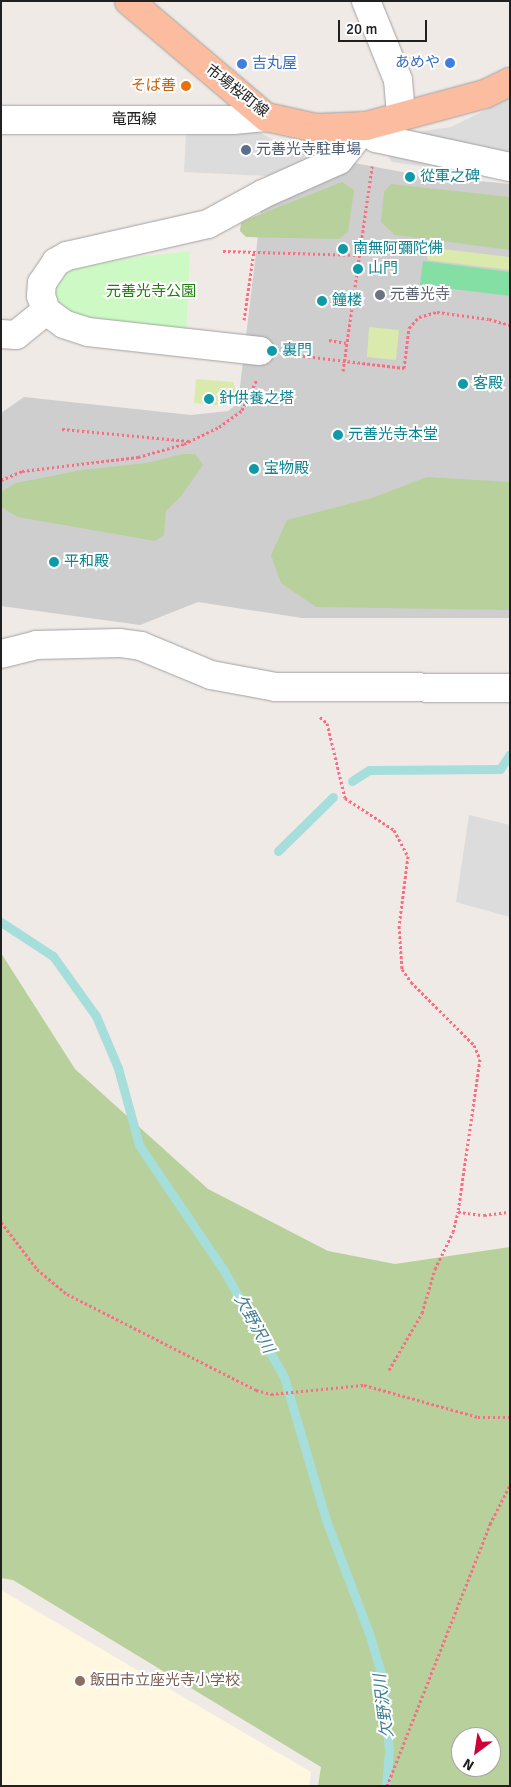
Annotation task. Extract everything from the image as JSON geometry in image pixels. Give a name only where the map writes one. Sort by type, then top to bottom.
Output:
[{"type":"main road","name":"市場桜町線","points":[[129,1],[266,117],[316,128],[371,132],[401,116],[485,94],[510,82]]},
{"type":"street","points":[[366,1],[398,80],[401,116]]},
{"type":"street","name":"竜西線","points":[[1,120],[233,120],[266,117]]},
{"type":"street","points":[[250,350],[88,332],[64,324],[46,311],[41,296],[42,283],[56,262],[67,256],[208,224],[263,194],[339,160],[371,132],[510,167]]},
{"type":"street","points":[[1,334],[16,335],[46,311]]},
{"type":"street","points":[[1,654],[36,645],[120,643],[140,646],[211,675],[279,687],[510,688]]},
{"type":"path","points":[[343,371],[360,255],[371,132]]},
{"type":"path","points":[[218,251],[360,255]]},
{"type":"path","points":[[1,480],[22,470],[138,456],[191,441],[219,427],[242,410],[257,382],[250,350],[254,251]]},
{"type":"path","points":[[250,350],[404,368],[409,328],[419,317],[437,312],[489,319],[510,325]]},
{"type":"path","points":[[329,340],[346,343]]},
{"type":"path","points":[[62,429],[191,441]]},
{"type":"path","points":[[279,687],[327,723],[345,798],[388,824],[403,843],[408,856],[399,926],[402,969],[411,982],[474,1045],[480,1059],[458,1212],[453,1232],[435,1269],[422,1314],[389,1370]]},
{"type":"path","points":[[458,1212],[484,1215],[510,1212]]},
{"type":"path","points":[[1,1222],[37,1269],[67,1294],[256,1390],[271,1394],[364,1385],[478,1417],[510,1417]]},
{"type":"path","points":[[387,1786],[487,1533],[510,1485]]},
{"type":"shaded area","points":[[510,98],[510,157],[490,176],[392,162],[376,138],[451,127]]},
{"type":"shaded area","name":"元善光寺駐車場","points":[[252,128],[284,146],[329,154],[268,176],[184,172],[186,132]]},
{"type":"shaded area","name":"元善光寺","points":[[339,160],[418,175],[510,184],[510,618],[302,618],[198,602],[140,625],[1,606],[1,413],[24,397],[191,415],[228,411],[238,403],[263,194]]},
{"type":"shaded area","points":[[469,815],[510,825],[510,917],[456,902]]},
{"type":"shaded area","name":"飯田市立座光寺小学校","points":[[1,1590],[311,1772],[309,1786],[1,1786]]},
{"type":"green space","points":[[342,182],[354,190],[348,232],[339,239],[246,237],[240,231],[241,223],[251,218]]},
{"type":"green space","points":[[391,184],[510,197],[510,250],[395,235],[381,222],[384,192]]},
{"type":"green space","points":[[434,248],[510,257],[510,270],[428,260],[426,254]]},
{"type":"green space","name":"元善光寺公園","points":[[190,251],[186,334],[72,319],[53,309],[53,277],[69,265]]},
{"type":"green space","points":[[423,261],[510,272],[510,296],[420,285]]},
{"type":"green space","points":[[369,327],[399,330],[396,360],[367,357]]},
{"type":"green space","points":[[196,379],[233,382],[236,391],[233,401],[224,406],[194,403]]},
{"type":"green space","points":[[183,454],[195,454],[203,465],[182,495],[166,511],[164,535],[155,541],[18,517],[1,507],[1,492],[16,483],[82,470],[147,463]]},
{"type":"green space","points":[[427,477],[510,482],[510,610],[316,607],[281,583],[271,555],[287,520],[372,498]]},
{"type":"green space","points":[[1,953],[75,1069],[208,1189],[328,1251],[395,1264],[510,1247],[510,1786],[318,1786],[321,1767],[13,1580],[1,1578]]},
{"type":"waterway","points":[[352,781],[369,770],[500,769],[510,754]]},
{"type":"waterway","points":[[278,851],[333,797]]},
{"type":"waterway","name":"欠野沢川","points":[[1,922],[53,956],[96,1016],[118,1068],[139,1145],[223,1269],[284,1377],[326,1520],[369,1633],[382,1676],[389,1751],[386,1786]]},
{"type":"place","name":"あめや","points":[[450,63]]},
{"type":"place","name":"吉丸屋","points":[[242,64]]},
{"type":"place","name":"そば善","points":[[186,86]]},
{"type":"place","name":"元善光寺駐車場","points":[[246,150]]},
{"type":"place","name":"從軍之碑","points":[[410,177]]},
{"type":"place","name":"南無阿彌陀佛","points":[[343,249]]},
{"type":"place","name":"山門","points":[[358,269]]},
{"type":"place","name":"元善光寺","points":[[380,295]]},
{"type":"place","name":"鐘楼","points":[[322,301]]},
{"type":"place","name":"裏門","points":[[272,351]]},
{"type":"place","name":"客殿","points":[[463,384]]},
{"type":"place","name":"針供養之塔","points":[[209,399]]},
{"type":"place","name":"元善光寺本堂","points":[[338,435]]},
{"type":"place","name":"宝物殿","points":[[254,469]]},
{"type":"place","name":"平和殿","points":[[54,562]]},
{"type":"place","name":"飯田市立座光寺小学校","points":[[80,1681]]}]
